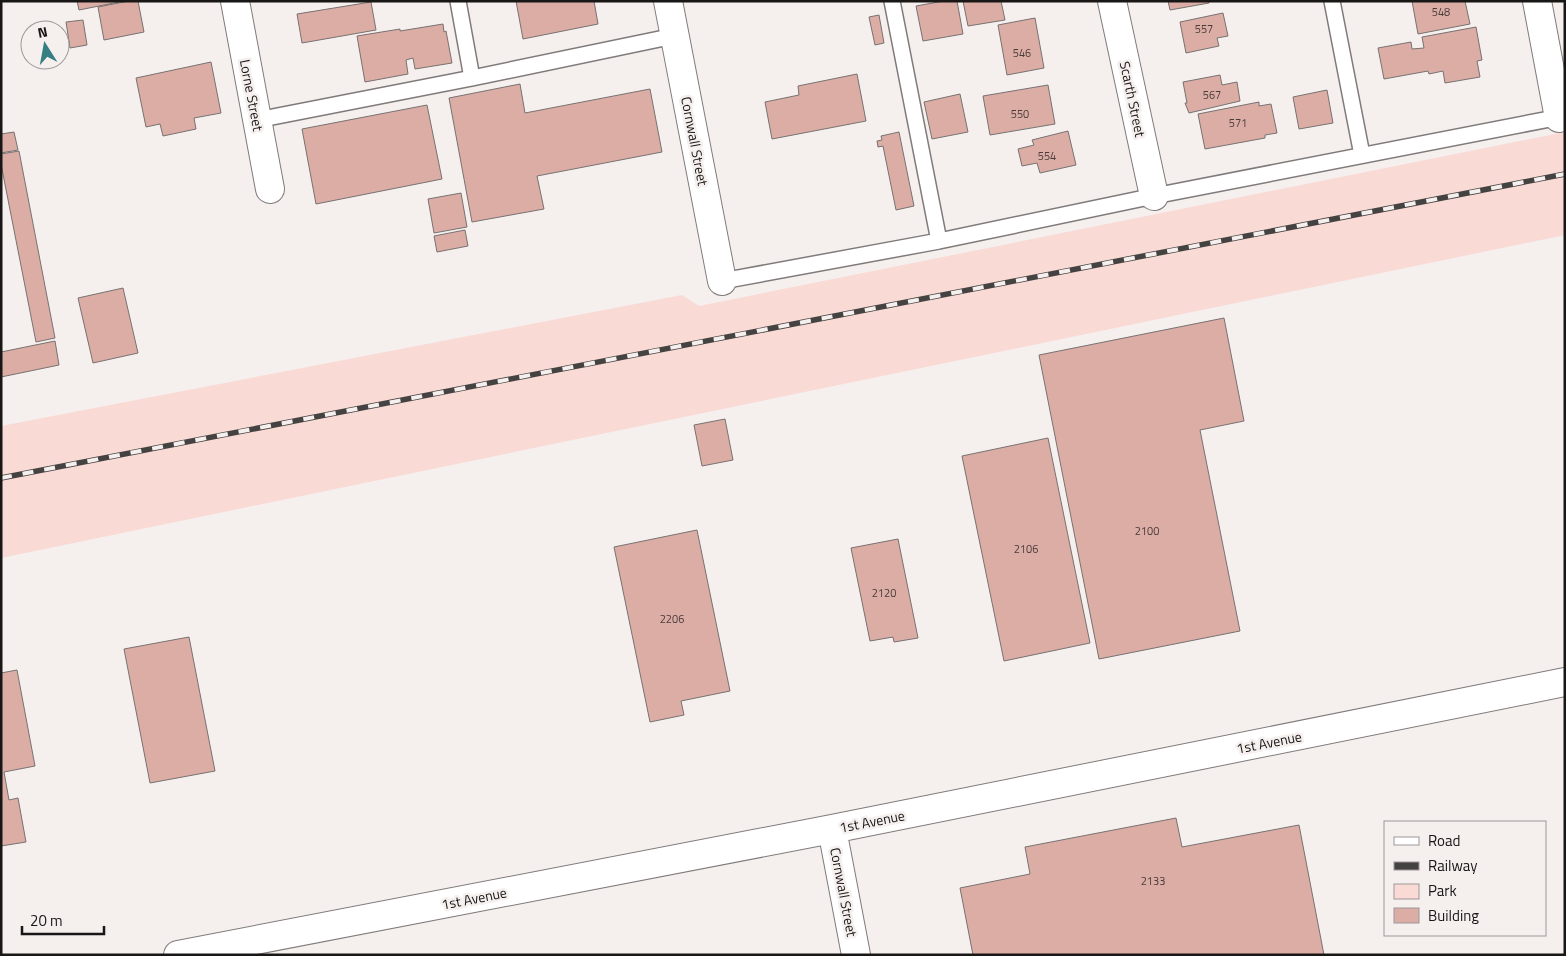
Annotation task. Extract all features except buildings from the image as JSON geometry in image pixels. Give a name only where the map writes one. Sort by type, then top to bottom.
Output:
[{"type":"street","name":"Lorne Street","points":[[235,1],[270,189]]},
{"type":"street","name":"Cornwall Street","points":[[668,1],[722,281]]},
{"type":"street","name":"Scarth Street","points":[[1112,1],[1154,196]]},
{"type":"street","points":[[1536,1],[1562,117]]},
{"type":"street","name":"1st Avenue","points":[[178,955],[832,829],[1565,682]]},
{"type":"street","name":"Cornwall Street","points":[[832,829],[856,955]]},
{"type":"lane","points":[[458,1],[472,78]]},
{"type":"lane","points":[[892,1],[939,241]]},
{"type":"lane","points":[[1332,1],[1362,156]]},
{"type":"lane","points":[[257,120],[674,36]]},
{"type":"lane","points":[[722,281],[939,241],[1154,196],[1562,117]]},
{"type":"green space","points":[[1565,132],[1565,235],[1,558],[1,426],[682,295],[699,306]]},
{"type":"railway","points":[[1,478],[1565,174]]}]
